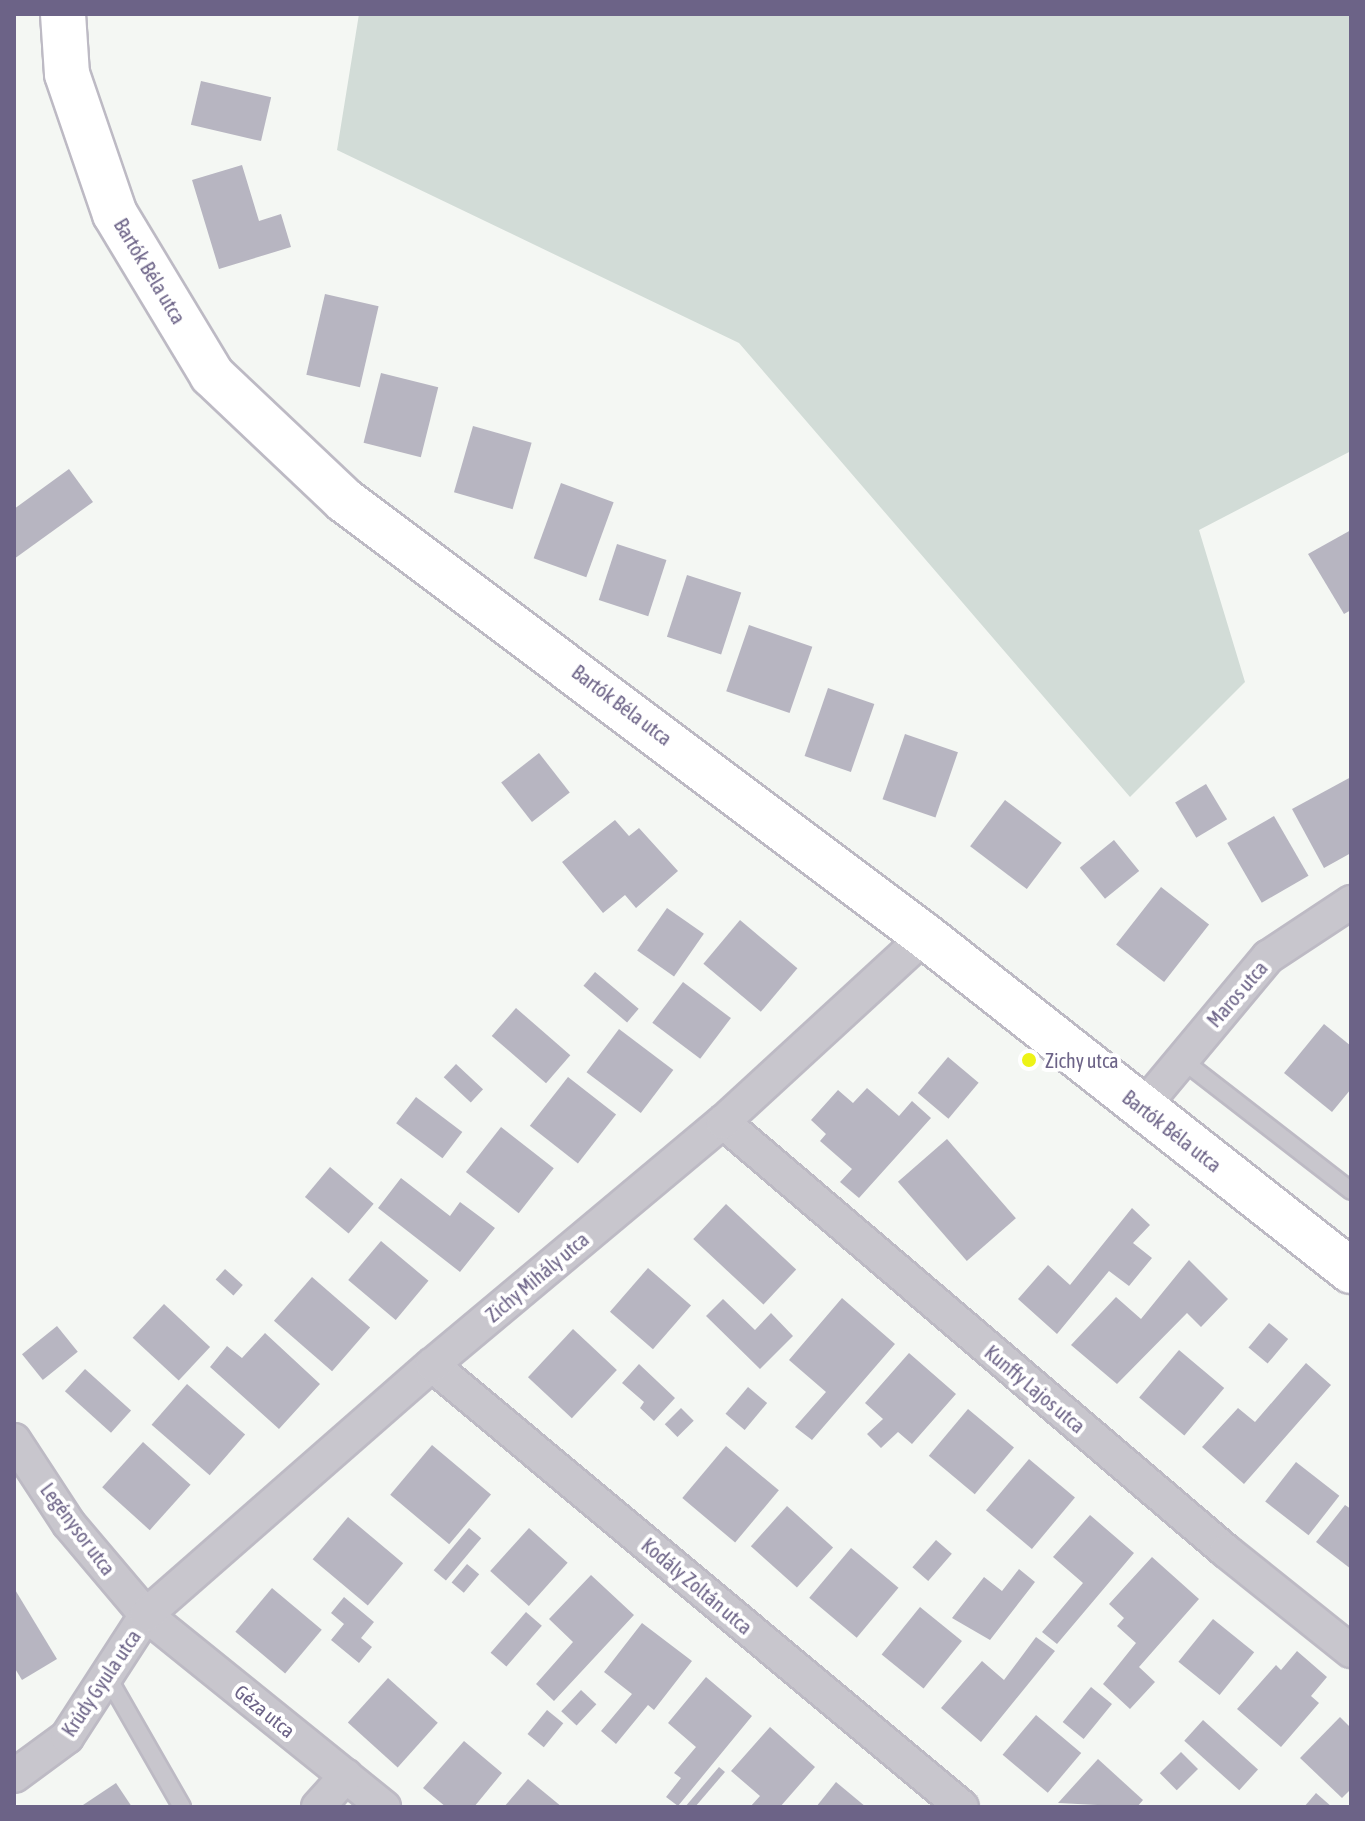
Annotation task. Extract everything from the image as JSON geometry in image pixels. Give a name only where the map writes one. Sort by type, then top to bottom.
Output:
[{"type":"street","name":"Bartók Béla utca","points":[[63,14],[67,74],[115,214],[212,375],[344,500],[925,936],[1351,1271]]},
{"type":"street","name":"Maros utca","points":[[1142,1108],[1268,957],[1351,902]]},
{"type":"street","name":"Zichy Mihály utca","points":[[146,1615],[432,1365],[723,1122],[925,936]]},
{"type":"street","name":"Kunffy Lajos utca","points":[[723,1122],[1226,1551],[1351,1651]]},
{"type":"street","name":"Kodály Zoltán utca","points":[[432,1365],[962,1807]]},
{"type":"street","name":"Legénysor utca","points":[[14,1440],[69,1524],[146,1615]]},
{"type":"street","name":"Krúdy Gyula utca","points":[[14,1776],[67,1737],[146,1615]]},
{"type":"street","name":"Géza utca","points":[[146,1615],[384,1807]]},
{"type":"street","points":[[318,1807],[346,1776]]},
{"type":"lane","points":[[1181,1059],[1351,1191]]},
{"type":"lane","points":[[107,1676],[182,1807]]},
{"type":"shaded area","points":[[359,14],[1351,14],[1351,451],[1199,530],[1245,682],[1130,797],[739,343],[337,150]]},
{"type":"building","points":[[201,81],[271,97],[261,141],[191,125]]},
{"type":"building","points":[[242,165],[259,221],[281,214],[291,247],[219,269],[192,180]]},
{"type":"building","points":[[325,294],[379,306],[360,387],[306,375]]},
{"type":"building","points":[[381,373],[438,387],[421,457],[364,443]]},
{"type":"building","points":[[473,426],[532,443],[513,509],[454,492]]},
{"type":"building","points":[[69,469],[93,502],[14,559],[14,509]]},
{"type":"building","points":[[561,483],[614,502],[586,577],[534,558]]},
{"type":"building","points":[[1351,530],[1351,610],[1344,614],[1308,554]]},
{"type":"building","points":[[617,544],[666,560],[648,616],[599,600]]},
{"type":"building","points":[[687,575],[741,593],[721,654],[667,637]]},
{"type":"building","points":[[749,625],[812,647],[790,713],[726,691]]},
{"type":"building","points":[[828,688],[874,704],[851,772],[805,756]]},
{"type":"building","points":[[905,734],[958,752],[935,817],[883,799]]},
{"type":"building","points":[[539,753],[570,792],[532,822],[501,783]]},
{"type":"building","points":[[1351,777],[1351,853],[1324,868],[1292,809]]},
{"type":"building","points":[[1206,784],[1227,819],[1196,838],[1175,803]]},
{"type":"building","points":[[1005,800],[1062,843],[1027,889],[970,846]]},
{"type":"building","points":[[1274,816],[1308,876],[1262,903],[1227,843]]},
{"type":"building","points":[[615,820],[629,836],[639,828],[678,871],[636,908],[625,895],[603,913],[562,862]]},
{"type":"building","points":[[1114,840],[1139,871],[1105,899],[1080,868]]},
{"type":"building","points":[[1161,887],[1209,925],[1164,982],[1116,945]]},
{"type":"building","points":[[667,908],[704,934],[674,976],[637,951]]},
{"type":"building","points":[[740,920],[797,968],[761,1012],[703,964]]},
{"type":"building","points":[[595,972],[639,1009],[627,1022],[583,986]]},
{"type":"building","points":[[683,982],[731,1018],[700,1059],[652,1023]]},
{"type":"building","points":[[516,1008],[570,1055],[546,1083],[492,1036]]},
{"type":"building","points":[[1324,1024],[1351,1046],[1351,1089],[1332,1112],[1284,1073]]},
{"type":"building","points":[[619,1029],[673,1070],[641,1113],[587,1072]]},
{"type":"building","points":[[948,1057],[979,1083],[948,1119],[918,1093]]},
{"type":"building","points":[[456,1064],[483,1089],[471,1102],[444,1077]]},
{"type":"building","points":[[568,1077],[616,1115],[578,1163],[530,1126]]},
{"type":"building","points":[[867,1088],[899,1116],[912,1101],[931,1118],[859,1198],[840,1182],[852,1169],[820,1141],[826,1134],[811,1120],[838,1090],[853,1103]]},
{"type":"building","points":[[416,1097],[462,1132],[442,1158],[396,1123]]},
{"type":"building","points":[[501,1127],[554,1168],[519,1213],[466,1172]]},
{"type":"building","points":[[947,1139],[1016,1218],[967,1261],[898,1182]]},
{"type":"building","points":[[330,1167],[374,1204],[349,1234],[305,1197]]},
{"type":"building","points":[[401,1178],[450,1216],[460,1202],[495,1228],[460,1272],[378,1208]]},
{"type":"building","points":[[726,1204],[796,1269],[763,1305],[693,1239]]},
{"type":"building","points":[[1132,1208],[1150,1225],[1133,1243],[1152,1258],[1129,1286],[1109,1271],[1057,1334],[1018,1299],[1048,1265],[1070,1285]]},
{"type":"building","points":[[381,1241],[428,1281],[396,1320],[348,1280]]},
{"type":"building","points":[[1189,1260],[1228,1299],[1201,1327],[1187,1313],[1117,1384],[1071,1345],[1116,1297],[1141,1319]]},
{"type":"building","points":[[648,1268],[691,1305],[653,1349],[610,1312]]},
{"type":"building","points":[[225,1269],[243,1285],[233,1295],[216,1279]]},
{"type":"building","points":[[312,1277],[370,1328],[332,1371],[274,1321]]},
{"type":"building","points":[[842,1298],[895,1344],[812,1440],[795,1427],[826,1392],[789,1360]]},
{"type":"building","points":[[723,1299],[755,1330],[771,1313],[793,1336],[760,1369],[706,1316]]},
{"type":"building","points":[[164,1304],[210,1347],[179,1381],[133,1338]]},
{"type":"building","points":[[1269,1323],[1288,1339],[1268,1364],[1248,1348]]},
{"type":"building","points":[[57,1326],[78,1352],[43,1380],[22,1354]]},
{"type":"building","points":[[573,1329],[617,1370],[572,1418],[528,1377]]},
{"type":"building","points":[[265,1333],[320,1384],[279,1429],[210,1367],[227,1346],[242,1358]]},
{"type":"building","points":[[1179,1350],[1224,1388],[1184,1435],[1139,1397]]},
{"type":"building","points":[[909,1353],[956,1394],[912,1444],[898,1432],[881,1448],[867,1434],[883,1419],[865,1403]]},
{"type":"building","points":[[1306,1363],[1331,1385],[1244,1484],[1202,1447],[1238,1408],[1255,1422]]},
{"type":"building","points":[[639,1364],[675,1398],[654,1421],[640,1408],[644,1402],[622,1383]]},
{"type":"building","points":[[85,1369],[131,1410],[111,1433],[65,1391]]},
{"type":"building","points":[[187,1384],[245,1435],[210,1475],[152,1425]]},
{"type":"building","points":[[748,1387],[767,1403],[745,1430],[726,1414]]},
{"type":"building","points":[[681,1408],[694,1421],[677,1437],[665,1424]]},
{"type":"building","points":[[968,1409],[1014,1448],[975,1494],[929,1456]]},
{"type":"building","points":[[143,1442],[191,1485],[150,1530],[102,1487]]},
{"type":"building","points":[[432,1445],[491,1494],[449,1544],[390,1495]]},
{"type":"building","points":[[726,1446],[779,1490],[735,1542],[682,1498]]},
{"type":"building","points":[[1029,1459],[1075,1498],[1032,1549],[986,1510]]},
{"type":"building","points":[[1296,1462],[1339,1496],[1309,1535],[1265,1501]]},
{"type":"building","points":[[1345,1505],[1351,1509],[1351,1569],[1316,1542]]},
{"type":"building","points":[[787,1506],[833,1547],[797,1588],[751,1546]]},
{"type":"building","points":[[1090,1515],[1134,1553],[1057,1644],[1042,1632],[1083,1583],[1053,1557]]},
{"type":"building","points":[[348,1517],[403,1563],[368,1605],[313,1559]]},
{"type":"building","points":[[469,1528],[481,1538],[446,1580],[434,1570]]},
{"type":"building","points":[[529,1528],[568,1563],[529,1606],[490,1571]]},
{"type":"building","points":[[936,1540],[952,1554],[928,1581],[912,1567]]},
{"type":"building","points":[[851,1548],[898,1588],[857,1638],[809,1598]]},
{"type":"building","points":[[1152,1557],[1199,1599],[1139,1667],[1155,1682],[1130,1709],[1103,1684],[1136,1643],[1117,1626],[1124,1618],[1109,1604]]},
{"type":"building","points":[[467,1564],[479,1574],[464,1593],[452,1582]]},
{"type":"building","points":[[1019,1569],[1035,1582],[990,1640],[952,1618],[984,1577],[1002,1591]]},
{"type":"building","points":[[591,1575],[634,1615],[554,1701],[536,1684],[573,1642],[549,1619]]},
{"type":"building","points":[[14,1588],[57,1659],[22,1680],[14,1667]]},
{"type":"building","points":[[272,1588],[322,1630],[285,1673],[235,1632]]},
{"type":"building","points":[[344,1597],[374,1622],[361,1638],[372,1647],[359,1663],[331,1640],[344,1624],[331,1613]]},
{"type":"building","points":[[920,1607],[962,1641],[924,1688],[882,1654]]},
{"type":"building","points":[[526,1612],[542,1626],[506,1667],[491,1653]]},
{"type":"building","points":[[1213,1619],[1254,1652],[1220,1695],[1178,1662]]},
{"type":"building","points":[[642,1623],[692,1661],[654,1710],[648,1705],[616,1744],[601,1731],[632,1694],[604,1672]]},
{"type":"building","points":[[1036,1637],[1055,1651],[981,1742],[941,1708],[982,1661],[1004,1680]]},
{"type":"building","points":[[1297,1651],[1327,1677],[1311,1696],[1319,1703],[1281,1747],[1237,1709],[1276,1665],[1281,1670]]},
{"type":"building","points":[[706,1677],[752,1716],[678,1806],[666,1797],[681,1778],[674,1773],[696,1747],[668,1723]]},
{"type":"building","points":[[388,1678],[438,1723],[398,1767],[348,1723]]},
{"type":"building","points":[[1091,1687],[1112,1704],[1084,1739],[1063,1722]]},
{"type":"building","points":[[581,1690],[596,1704],[577,1726],[561,1711]]},
{"type":"building","points":[[547,1710],[563,1723],[544,1747],[527,1734]]},
{"type":"building","points":[[1036,1715],[1081,1753],[1048,1793],[1003,1755]]},
{"type":"building","points":[[1340,1717],[1351,1728],[1351,1789],[1342,1798],[1300,1758]]},
{"type":"building","points":[[1203,1720],[1258,1770],[1239,1790],[1184,1741]]},
{"type":"building","points":[[770,1727],[815,1767],[780,1807],[750,1807],[760,1796],[731,1771]]},
{"type":"building","points":[[464,1741],[502,1773],[474,1807],[446,1807],[423,1788]]},
{"type":"building","points":[[1181,1752],[1198,1769],[1177,1790],[1160,1773]]},
{"type":"building","points":[[1098,1759],[1143,1800],[1137,1807],[1058,1803]]},
{"type":"building","points":[[719,1767],[725,1772],[695,1807],[685,1807]]},
{"type":"building","points":[[528,1779],[562,1807],[504,1807]]},
{"type":"building","points":[[836,1782],[866,1807],[816,1807]]},
{"type":"building","points":[[116,1783],[132,1807],[80,1807]]},
{"type":"building","points":[[1316,1793],[1332,1807],[1304,1807]]},
{"type":"place","name":"Zichy utca","points":[[1029,1060]]}]
